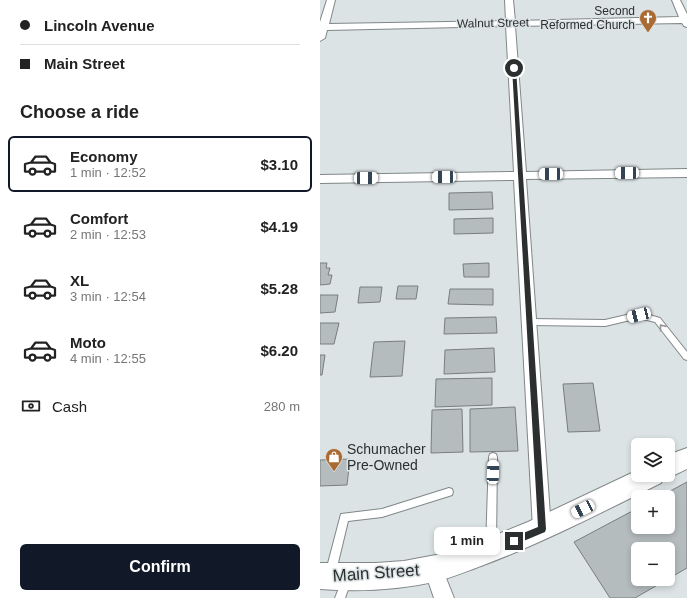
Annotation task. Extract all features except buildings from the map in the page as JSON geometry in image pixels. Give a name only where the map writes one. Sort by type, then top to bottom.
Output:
[{"type":"main road","points":[[675,464],[687,458]]},
{"type":"main road","name":"Main Street","points":[[334,582],[391,576],[433,569],[490,550],[542,529],[638,482]]},
{"type":"street","points":[[320,38],[331,0]]},
{"type":"street","points":[[509,0],[542,529]]},
{"type":"street","points":[[676,0],[686,21]]},
{"type":"street","name":"Walnut Street","points":[[324,26],[511,22],[686,21]]},
{"type":"street","points":[[320,180],[687,173]]},
{"type":"street","points":[[433,569],[444,598]]},
{"type":"lane","points":[[530,322],[605,322],[639,315],[657,320],[687,357]]},
{"type":"lane","points":[[490,550],[493,457]]},
{"type":"lane","points":[[334,582],[344,517],[382,513],[449,492]]},
{"type":"place","name":"Second Reformed Church","points":[[648,33]]},
{"type":"place","name":"Schumacher Pre-Owned","points":[[334,472]]},
{"type":"route","points":[[514,68],[542,529],[514,541]]}]
